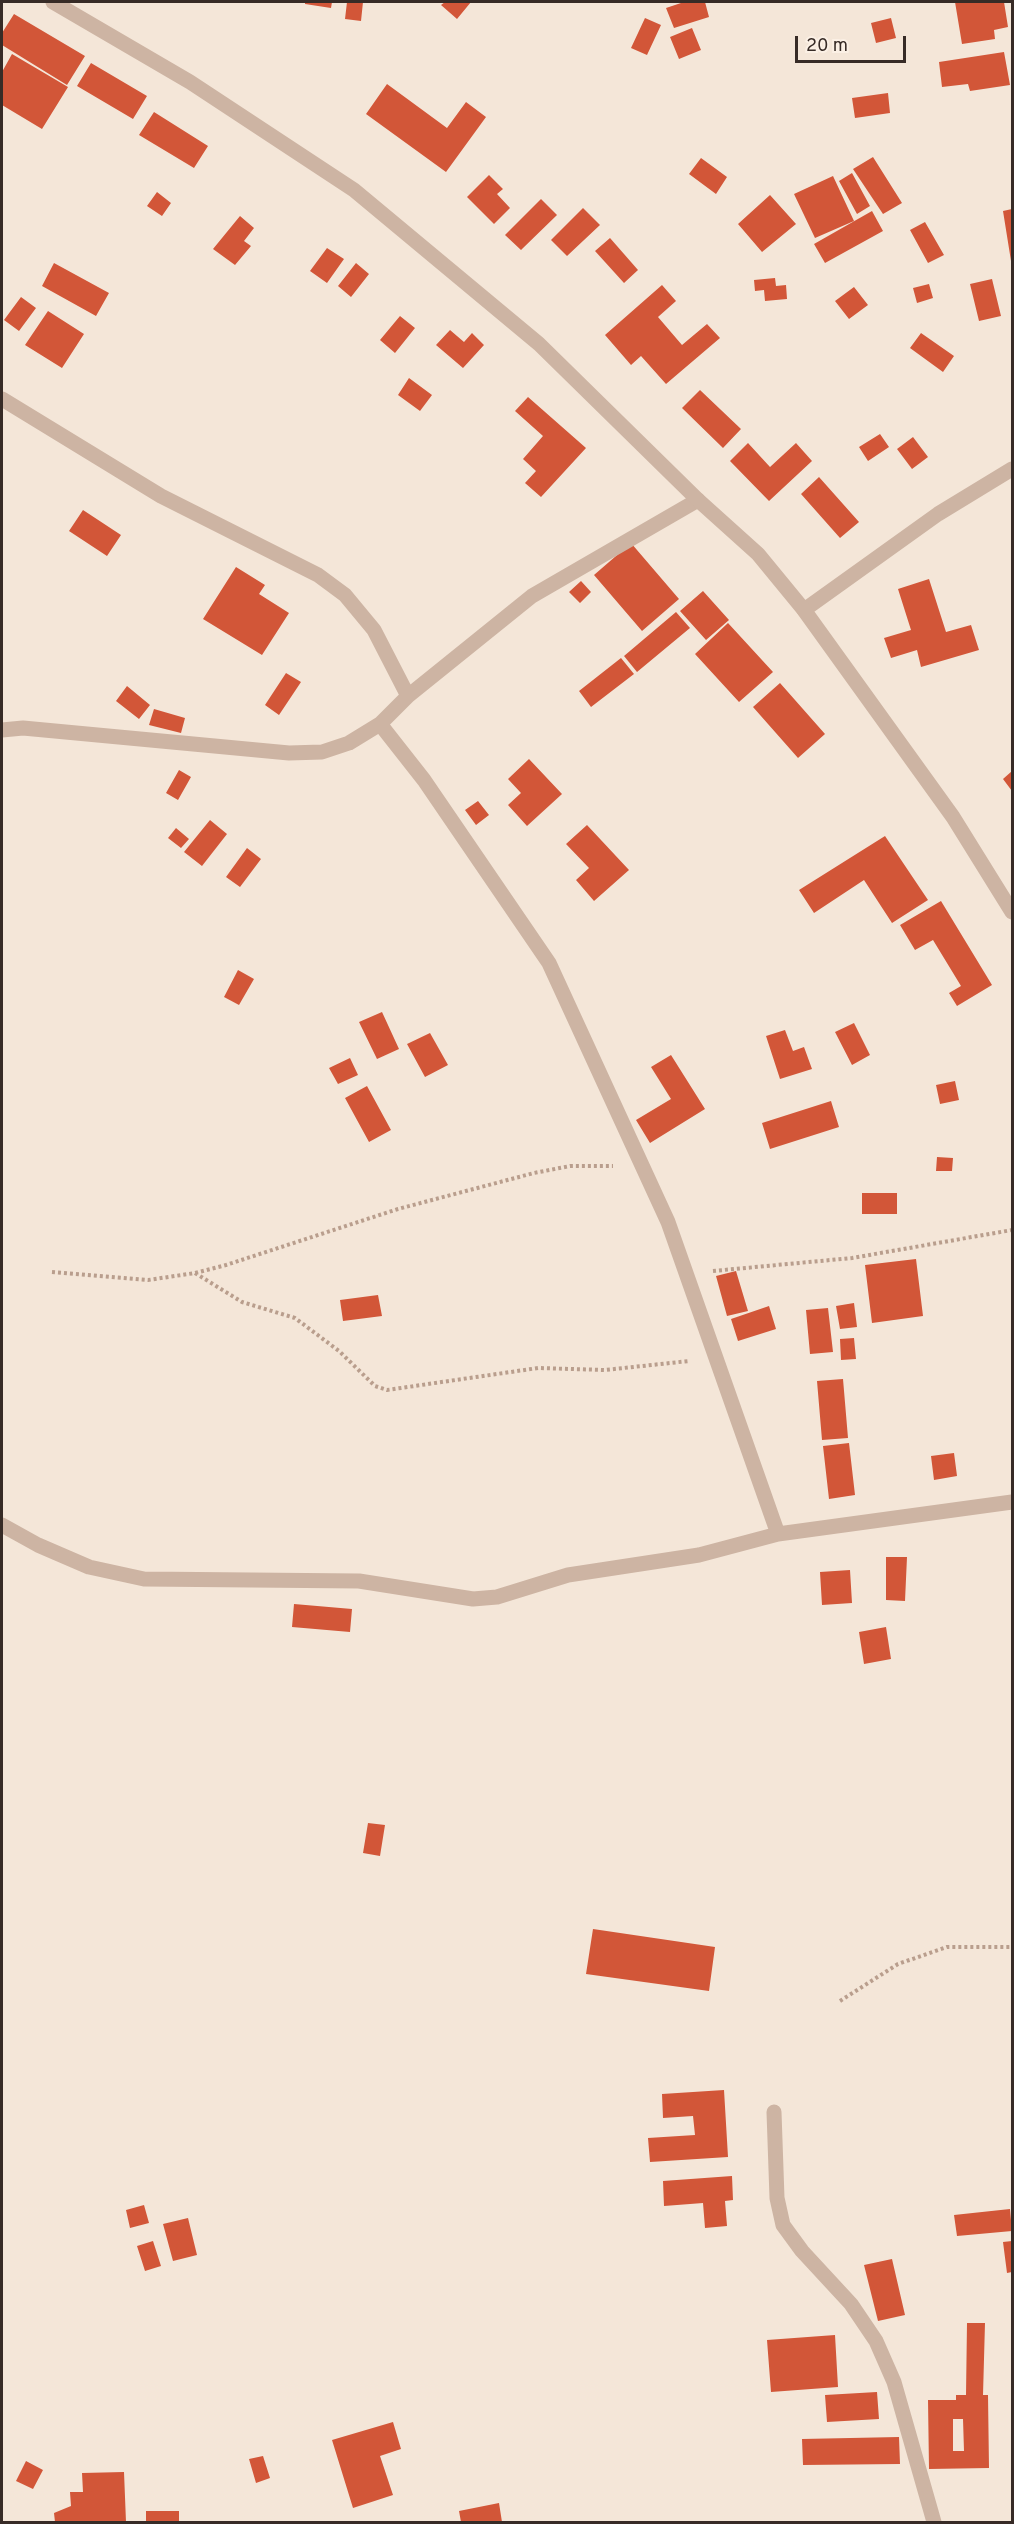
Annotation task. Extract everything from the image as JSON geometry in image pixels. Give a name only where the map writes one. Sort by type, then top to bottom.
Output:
[{"type":"street","points":[[53,2],[190,82],[354,190],[539,344],[698,500],[758,554],[804,610],[954,817],[1012,912]]},
{"type":"street","points":[[2,399],[161,496],[318,575],[345,595],[374,630],[408,696]]},
{"type":"street","points":[[804,610],[938,514],[1012,469]]},
{"type":"street","points":[[2,730],[23,728],[288,753],[331,749],[349,743],[380,724],[408,696],[532,596],[698,500]]},
{"type":"street","points":[[380,724],[424,780],[549,963],[644,1166],[687,1273],[778,1534]]},
{"type":"street","points":[[2,1525],[38,1545],[89,1567],[144,1579],[359,1581],[473,1599],[497,1597],[568,1575],[699,1555],[778,1534],[1012,1502]]},
{"type":"street","points":[[774,2112],[777,2198],[783,2225],[850,2304],[876,2341],[894,2382],[934,2523]]},
{"type":"path","points":[[52,1272],[148,1280],[195,1273],[398,1209],[534,1173],[570,1166],[644,1166]]},
{"type":"path","points":[[687,1273],[852,1258],[1012,1230]]},
{"type":"path","points":[[195,1273],[242,1302],[295,1318],[339,1351],[375,1386],[387,1390],[538,1368],[605,1370],[716,1357]]},
{"type":"path","points":[[840,2001],[898,1964],[947,1947],[1012,1947]]},
{"type":"building","points":[[305,2],[332,2],[331,8],[305,4]]},
{"type":"building","points":[[347,2],[363,2],[361,21],[345,19]]},
{"type":"building","points":[[445,2],[471,2],[457,19],[441,5]]},
{"type":"building","points":[[684,2],[705,2],[709,17],[674,28],[666,8]]},
{"type":"building","points":[[955,2],[1004,2],[1008,27],[994,30],[995,39],[962,44]]},
{"type":"building","points":[[14,14],[85,56],[67,85],[2,45],[2,33]]},
{"type":"building","points":[[645,18],[661,25],[647,55],[631,48]]},
{"type":"building","points":[[891,18],[896,38],[876,43],[871,23]]},
{"type":"building","points":[[692,28],[701,50],[679,59],[670,37]]},
{"type":"building","points":[[1004,52],[1010,85],[970,91],[968,84],[942,87],[939,62]]},
{"type":"building","points":[[12,54],[68,87],[42,129],[2,105],[2,72]]},
{"type":"building","points":[[91,63],[147,96],[133,119],[77,86]]},
{"type":"building","points":[[387,84],[447,128],[466,102],[486,117],[446,172],[366,114]]},
{"type":"building","points":[[888,93],[890,113],[855,118],[852,98]]},
{"type":"building","points":[[154,112],[208,146],[194,168],[139,135]]},
{"type":"building","points":[[873,157],[902,203],[883,214],[853,169]]},
{"type":"building","points":[[701,158],[727,177],[716,194],[689,174]]},
{"type":"building","points":[[852,173],[870,206],[857,214],[839,181]]},
{"type":"building","points":[[489,175],[503,189],[497,194],[510,208],[494,224],[467,197]]},
{"type":"building","points":[[833,176],[854,221],[815,238],[794,194]]},
{"type":"building","points":[[157,192],[171,203],[162,216],[147,206]]},
{"type":"building","points":[[770,195],[796,224],[762,252],[738,224]]},
{"type":"building","points":[[541,199],[557,215],[521,250],[505,235]]},
{"type":"building","points":[[583,208],[600,225],[567,256],[551,240]]},
{"type":"building","points":[[1012,209],[1012,261],[1011,261],[1003,211]]},
{"type":"building","points":[[872,211],[883,231],[825,263],[814,244]]},
{"type":"building","points":[[240,216],[254,228],[244,241],[251,246],[235,265],[213,249]]},
{"type":"building","points":[[925,222],[944,255],[928,263],[910,230]]},
{"type":"building","points":[[610,238],[638,270],[624,283],[595,251]]},
{"type":"building","points":[[327,248],[344,259],[327,283],[310,271]]},
{"type":"building","points":[[54,263],[109,293],[96,316],[42,286]]},
{"type":"building","points":[[356,263],[369,274],[351,297],[338,286]]},
{"type":"building","points":[[775,278],[776,286],[786,285],[787,299],[765,301],[764,290],[755,291],[754,280]]},
{"type":"building","points":[[992,279],[1001,316],[979,321],[970,284]]},
{"type":"building","points":[[929,284],[933,298],[917,303],[913,288]]},
{"type":"building","points":[[662,285],[676,301],[658,317],[682,345],[707,324],[720,338],[666,384],[641,356],[631,365],[605,335]]},
{"type":"building","points":[[854,287],[868,305],[849,319],[835,301]]},
{"type":"building","points":[[21,297],[36,308],[19,331],[4,320]]},
{"type":"building","points":[[48,311],[84,334],[62,368],[25,345]]},
{"type":"building","points":[[400,316],[415,328],[395,353],[380,340]]},
{"type":"building","points":[[450,330],[464,342],[472,333],[484,345],[463,368],[436,345]]},
{"type":"building","points":[[921,333],[954,356],[943,372],[910,348]]},
{"type":"building","points":[[409,378],[432,395],[420,411],[398,395]]},
{"type":"building","points":[[700,390],[741,429],[723,448],[682,408]]},
{"type":"building","points":[[528,397],[586,448],[541,497],[525,483],[536,471],[523,459],[543,436],[515,411]]},
{"type":"building","points":[[880,434],[889,447],[868,461],[859,447]]},
{"type":"building","points":[[913,437],[928,457],[912,469],[897,449]]},
{"type":"building","points":[[748,443],[770,467],[796,443],[812,461],[769,501],[730,461]]},
{"type":"building","points":[[819,477],[859,522],[840,538],[801,494]]},
{"type":"building","points":[[83,510],[121,535],[107,556],[69,531]]},
{"type":"building","points":[[631,543],[679,599],[642,631],[594,575]]},
{"type":"building","points":[[236,567],[265,585],[259,594],[289,613],[262,655],[203,619]]},
{"type":"building","points":[[929,579],[946,632],[971,625],[979,650],[921,667],[917,650],[891,658],[884,638],[911,630],[898,589]]},
{"type":"building","points":[[581,581],[591,592],[580,603],[569,592]]},
{"type":"building","points":[[703,591],[729,620],[706,640],[680,611]]},
{"type":"building","points":[[676,612],[690,628],[637,672],[624,656]]},
{"type":"building","points":[[728,623],[773,672],[739,702],[695,654]]},
{"type":"building","points":[[621,658],[634,674],[591,707],[579,691]]},
{"type":"building","points":[[286,673],[301,682],[279,715],[265,705]]},
{"type":"building","points":[[780,683],[825,734],[798,758],[753,707]]},
{"type":"building","points":[[127,686],[150,705],[139,719],[116,701]]},
{"type":"building","points":[[154,709],[185,718],[181,733],[149,725]]},
{"type":"building","points":[[529,759],[562,794],[527,826],[508,805],[521,793],[508,779]]},
{"type":"building","points":[[179,770],[191,777],[178,800],[166,793]]},
{"type":"building","points":[[1012,771],[1012,791],[1003,779]]},
{"type":"building","points":[[478,801],[489,815],[476,825],[465,810]]},
{"type":"building","points":[[210,820],[227,834],[202,866],[184,852]]},
{"type":"building","points":[[587,825],[629,870],[594,901],[576,880],[589,868],[566,844]]},
{"type":"building","points":[[176,828],[189,839],[181,848],[168,838]]},
{"type":"building","points":[[885,836],[928,900],[892,923],[864,880],[814,913],[799,890]]},
{"type":"building","points":[[247,848],[261,859],[240,887],[226,877]]},
{"type":"building","points":[[941,901],[992,985],[957,1006],[949,993],[961,986],[933,940],[915,950],[900,925]]},
{"type":"building","points":[[238,970],[254,979],[239,1005],[224,997]]},
{"type":"building","points":[[382,1012],[399,1049],[377,1059],[359,1022]]},
{"type":"building","points":[[854,1023],[870,1055],[852,1065],[835,1032]]},
{"type":"building","points":[[785,1030],[793,1051],[804,1047],[812,1069],[780,1079],[766,1036]]},
{"type":"building","points":[[430,1033],[448,1065],[425,1077],[407,1044]]},
{"type":"building","points":[[671,1055],[705,1109],[650,1143],[636,1120],[671,1099],[651,1067]]},
{"type":"building","points":[[350,1058],[358,1075],[338,1084],[329,1068]]},
{"type":"building","points":[[955,1081],[959,1100],[940,1104],[936,1085]]},
{"type":"building","points":[[367,1086],[391,1130],[369,1142],[345,1098]]},
{"type":"building","points":[[831,1101],[839,1127],[770,1149],[762,1123]]},
{"type":"building","points":[[937,1157],[953,1158],[952,1171],[936,1171]]},
{"type":"building","points":[[862,1193],[897,1193],[897,1214],[862,1214]]},
{"type":"building","points":[[916,1259],[923,1316],[872,1323],[865,1265]]},
{"type":"building","points":[[736,1271],[748,1311],[727,1316],[716,1276]]},
{"type":"building","points":[[378,1295],[382,1316],[343,1321],[340,1300]]},
{"type":"building","points":[[854,1303],[857,1327],[840,1329],[836,1306]]},
{"type":"building","points":[[769,1306],[776,1329],[738,1341],[731,1319]]},
{"type":"building","points":[[828,1308],[833,1352],[810,1354],[806,1310]]},
{"type":"building","points":[[854,1338],[856,1359],[841,1360],[840,1339]]},
{"type":"building","points":[[843,1379],[848,1438],[822,1440],[817,1381]]},
{"type":"building","points":[[849,1443],[855,1495],[829,1499],[823,1446]]},
{"type":"building","points":[[954,1453],[957,1476],[934,1480],[931,1456]]},
{"type":"building","points":[[886,1557],[907,1557],[905,1601],[886,1600]]},
{"type":"building","points":[[850,1570],[852,1603],[822,1605],[820,1572]]},
{"type":"building","points":[[294,1604],[352,1609],[350,1632],[292,1627]]},
{"type":"building","points":[[886,1627],[891,1659],[864,1664],[859,1632]]},
{"type":"building","points":[[368,1823],[385,1825],[380,1856],[363,1853]]},
{"type":"building","points":[[593,1929],[715,1947],[709,1991],[586,1974]]},
{"type":"building","points":[[724,2090],[728,2157],[650,2162],[648,2138],[695,2135],[693,2116],[663,2118],[662,2094]]},
{"type":"building","points":[[732,2176],[733,2200],[725,2201],[727,2226],[705,2228],[703,2203],[664,2206],[663,2181]]},
{"type":"building","points":[[144,2205],[149,2223],[130,2228],[126,2210]]},
{"type":"building","points":[[1010,2209],[1012,2231],[957,2236],[954,2215]]},
{"type":"building","points":[[188,2218],[197,2255],[173,2261],[163,2224]]},
{"type":"building","points":[[153,2241],[161,2266],[145,2271],[137,2246]]},
{"type":"building","points":[[1012,2241],[1012,2272],[1007,2273],[1003,2242]]},
{"type":"building","points":[[892,2259],[905,2315],[878,2321],[864,2265]]},
{"type":"building","points":[[967,2323],[985,2323],[983,2395],[988,2395],[989,2468],[929,2469],[928,2400],[956,2400],[956,2395],[966,2395]],"holes":[[[953,2419],[963,2419],[964,2451],[953,2451]]]},
{"type":"building","points":[[835,2335],[838,2387],[771,2392],[767,2340]]},
{"type":"building","points":[[877,2392],[879,2419],[827,2422],[825,2395]]},
{"type":"building","points":[[393,2422],[401,2449],[380,2456],[393,2495],[353,2508],[332,2440]]},
{"type":"building","points":[[899,2437],[900,2464],[803,2465],[802,2439]]},
{"type":"building","points":[[263,2456],[270,2478],[256,2483],[249,2459]]},
{"type":"building","points":[[26,2461],[43,2470],[33,2489],[16,2481]]},
{"type":"building","points":[[124,2472],[126,2522],[55,2522],[54,2513],[71,2506],[70,2492],[83,2492],[82,2473]]},
{"type":"building","points":[[499,2503],[502,2522],[461,2522],[459,2511]]},
{"type":"building","points":[[146,2511],[179,2511],[179,2522],[146,2522]]}]
